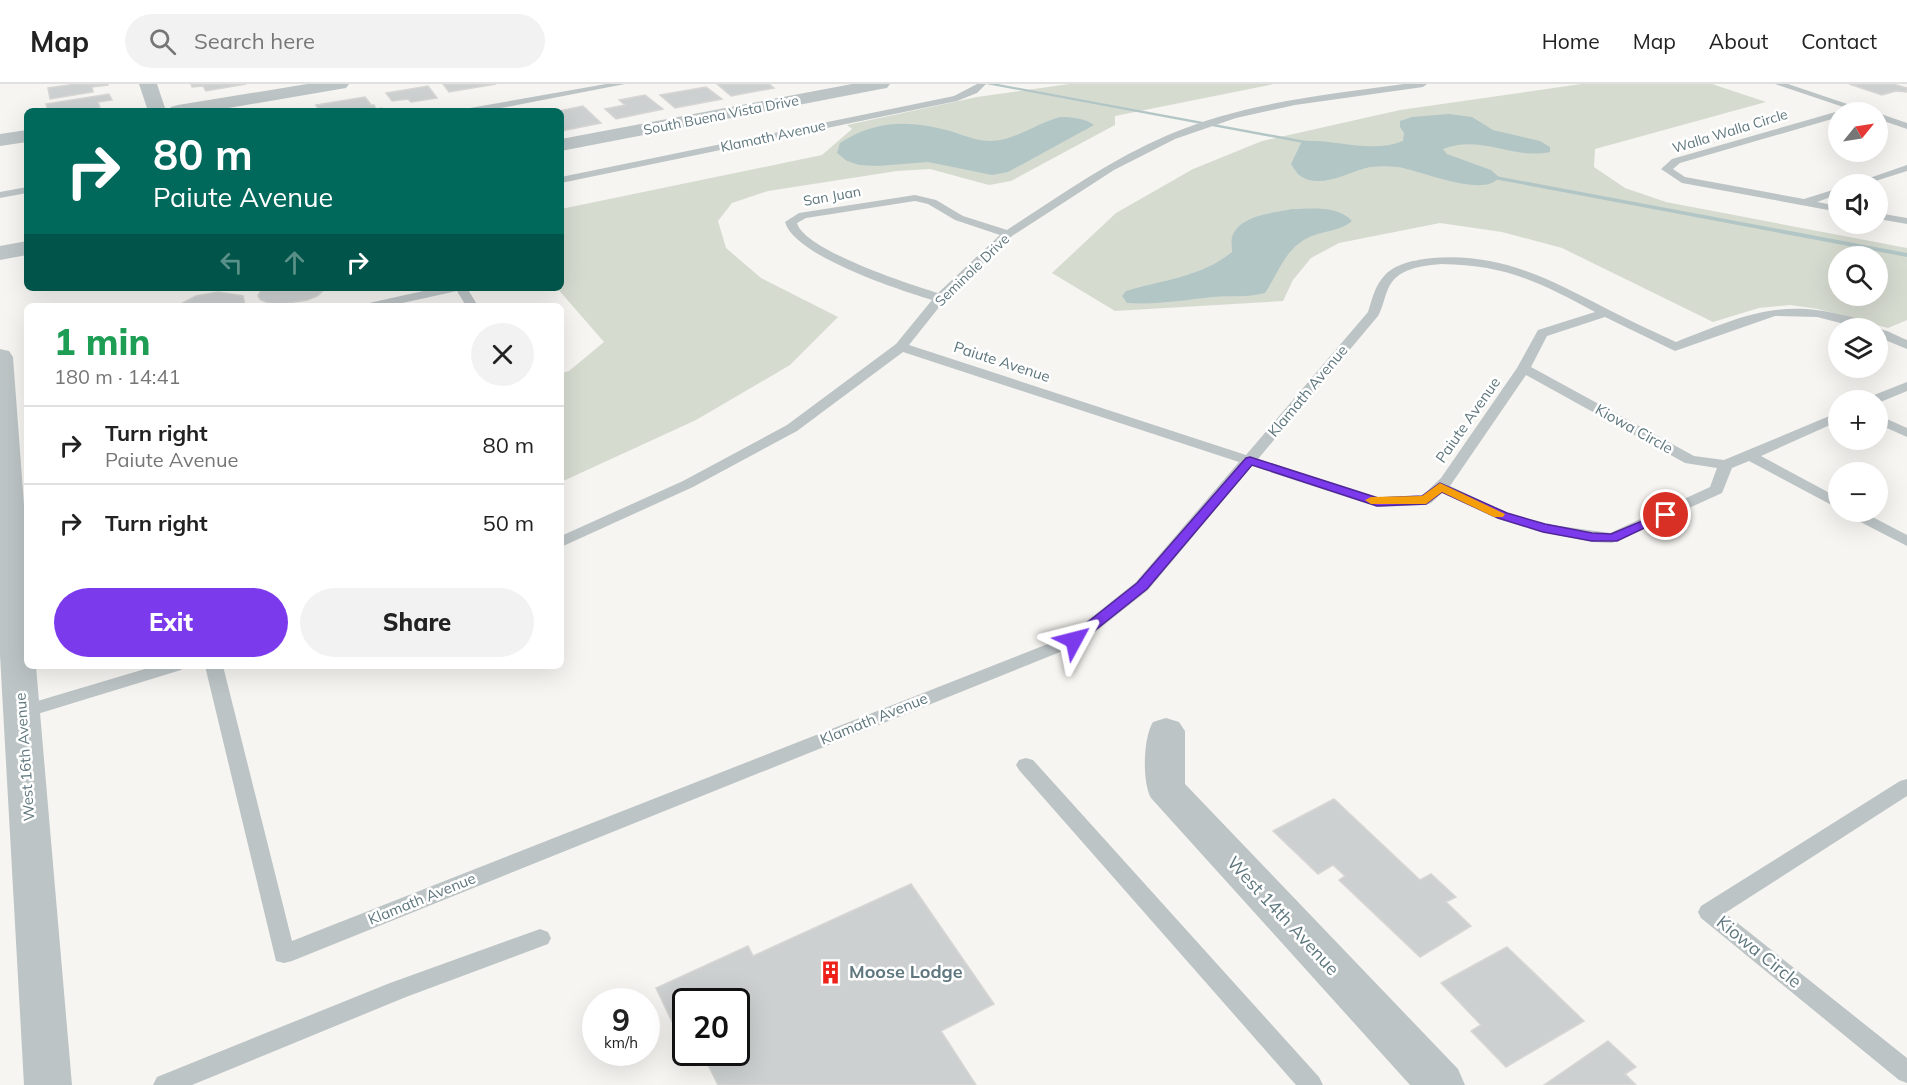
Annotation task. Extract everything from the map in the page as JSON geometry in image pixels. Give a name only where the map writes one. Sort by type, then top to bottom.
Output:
[{"type":"street","points":[[148,84],[156,108]]},
{"type":"street","points":[[196,108],[340,84]]},
{"type":"street","name":"South Buena Vista Drive","points":[[564,145],[881,84]]},
{"type":"street","points":[[0,140],[24,136]]},
{"type":"street","points":[[0,253],[24,249]]},
{"type":"street","name":"West 16th Avenue","points":[[0,357],[21,713],[48,1085]]},
{"type":"street","name":"West 14th Avenue","points":[[1166,731],[1165,788],[1441,1085]]},
{"type":"lane","points":[[487,108],[621,84]]},
{"type":"lane","name":"Seminole Drive","points":[[564,541],[688,484],[792,428],[901,347],[940,298],[1008,234],[1110,168],[1172,137],[1221,120],[1295,102],[1423,84]]},
{"type":"lane","points":[[1779,84],[1834,102]]},
{"type":"lane","name":"Klamath Avenue","points":[[564,179],[957,98],[981,86]]},
{"type":"lane","name":"Walla Walla Circle","points":[[1828,117],[1676,161],[1666,169],[1682,180],[1828,206]]},
{"type":"lane","points":[[1888,119],[1907,126]]},
{"type":"lane","points":[[1888,174],[1907,168]]},
{"type":"lane","points":[[0,195],[24,191]]},
{"type":"lane","points":[[1804,202],[1828,194]]},
{"type":"lane","name":"San Juan","points":[[940,298],[850,268],[818,249],[793,230],[791,222],[803,214],[915,198],[932,202],[959,218],[1008,234]]},
{"type":"lane","points":[[1888,218],[1907,221]]},
{"type":"lane","name":"Klamath Avenue","points":[[215,669],[284,954],[1074,640],[1142,586],[1374,313],[1382,286],[1394,272],[1420,263],[1452,261],[1491,264],[1529,274],[1606,313]]},
{"type":"lane","points":[[386,303],[440,291]]},
{"type":"lane","points":[[1606,313],[1675,347],[1764,315],[1806,312],[1834,318]]},
{"type":"lane","name":"Paiute Avenue","points":[[901,347],[1377,502],[1426,500],[1440,487],[1524,368],[1542,333],[1606,313]]},
{"type":"lane","points":[[1888,336],[1907,345]]},
{"type":"lane","name":"Kiowa Circle","points":[[1524,368],[1690,460],[1725,465],[1828,421]]},
{"type":"lane","points":[[1888,394],[1907,386]]},
{"type":"lane","points":[[1888,423],[1907,433]]},
{"type":"lane","points":[[1750,456],[1828,498]]},
{"type":"lane","points":[[1440,487],[1486,509],[1523,522],[1592,537],[1612,538],[1717,490],[1725,465]]},
{"type":"lane","points":[[1871,522],[1907,541]]},
{"type":"lane","points":[[21,713],[166,669]]},
{"type":"lane","points":[[1026,765],[1311,1085]]},
{"type":"lane","name":"Kiowa Circle","points":[[1907,786],[1709,912],[1907,1072]]},
{"type":"lane","points":[[165,1085],[398,990],[540,938]]},
{"type":"shaded area","points":[[1069,84],[1274,84],[1115,116],[1115,125],[1011,181],[989,185],[930,169],[897,171],[768,191],[732,203],[718,221],[726,248],[761,278],[838,317],[790,365],[696,420],[564,481],[564,372],[569,371],[604,342],[560,291],[564,291],[564,208],[822,155],[852,129],[847,125],[977,97]]},
{"type":"shaded area","points":[[1581,84],[1712,84],[1766,102],[1595,149],[1594,167],[1625,188],[1666,202],[1907,248],[1907,320],[1888,328],[1888,318],[1851,318],[1818,309],[1790,305],[1759,308],[1713,322],[1562,248],[1502,232],[1440,223],[1339,243],[1311,258],[1293,280],[1283,301],[1115,311],[1052,273],[1116,213],[1193,169],[1262,141],[1400,110]]},
{"type":"shaded area","points":[[1449,114],[1472,117],[1493,130],[1540,141],[1550,147],[1550,152],[1523,153],[1471,144],[1443,149],[1447,154],[1491,170],[1499,177],[1492,183],[1481,185],[1452,181],[1388,166],[1370,167],[1334,179],[1316,181],[1299,175],[1291,164],[1302,141],[1366,146],[1391,145],[1403,141],[1404,133],[1400,127],[1400,121],[1412,117]]},
{"type":"shaded area","points":[[1060,117],[1082,119],[1094,125],[1008,172],[992,175],[928,162],[878,166],[859,165],[847,161],[837,153],[840,143],[853,135],[880,126],[907,124],[936,127],[975,139],[990,141],[1017,135]]},
{"type":"shaded area","points":[[1292,209],[1332,210],[1352,221],[1303,240],[1289,253],[1265,293],[1149,303],[1127,303],[1122,296],[1126,291],[1181,277],[1208,267],[1232,252],[1232,237],[1242,224],[1258,216]]},
{"type":"building","points":[[76,84],[108,85],[92,87],[93,92],[50,99],[48,88]]},
{"type":"building","points":[[191,84],[246,84],[206,91],[203,86],[192,87]]},
{"type":"building","points":[[443,84],[496,84],[449,92]]},
{"type":"building","points":[[717,84],[769,84],[774,88],[731,96]]},
{"type":"building","points":[[1849,84],[1893,84],[1907,88],[1907,92],[1896,91],[1882,95]]},
{"type":"building","points":[[428,86],[437,98],[411,102],[408,99],[392,101],[386,93]]},
{"type":"building","points":[[706,87],[722,99],[675,108],[660,95]]},
{"type":"building","points":[[109,94],[112,100],[98,102],[100,108],[47,108],[46,104]]},
{"type":"building","points":[[645,95],[663,109],[616,119],[605,109],[625,105],[619,100]]},
{"type":"building","points":[[365,97],[376,108],[318,108],[316,105]]},
{"type":"building","points":[[583,106],[601,123],[564,130],[564,110]]},
{"type":"building","points":[[260,291],[323,291],[307,300],[288,303],[269,303],[261,300],[258,296]]},
{"type":"building","points":[[218,292],[243,296],[245,303],[183,303],[196,296]]},
{"type":"building","points":[[1334,799],[1420,880],[1431,874],[1456,897],[1446,902],[1471,926],[1420,957],[1339,880],[1345,876],[1333,865],[1318,874],[1273,831]]},
{"type":"building","name":"Moose Lodge","points":[[911,884],[994,1004],[941,1031],[976,1085],[718,1085],[708,1066],[750,1066],[750,988],[672,988],[672,1021],[660,996],[660,988],[656,988],[748,946],[753,956]]},
{"type":"building","points":[[1507,947],[1584,1021],[1506,1067],[1471,1031],[1481,1025],[1441,983]]},
{"type":"building","points":[[1608,1041],[1636,1067],[1625,1074],[1636,1085],[1544,1085]]},
{"type":"waterway","points":[[989,84],[1314,143]]},
{"type":"waterway","points":[[1485,176],[1907,255]]},
{"type":"slow traffic","points":[[1371,500],[1377,502],[1426,500],[1440,487],[1499,514]]},
{"type":"place","name":"Moose Lodge","points":[[831,972]]},
{"type":"route","points":[[1074,640],[1142,586],[1250,461],[1377,502],[1426,500],[1440,487],[1503,516],[1543,528],[1592,537],[1612,538],[1666,515]]}]
